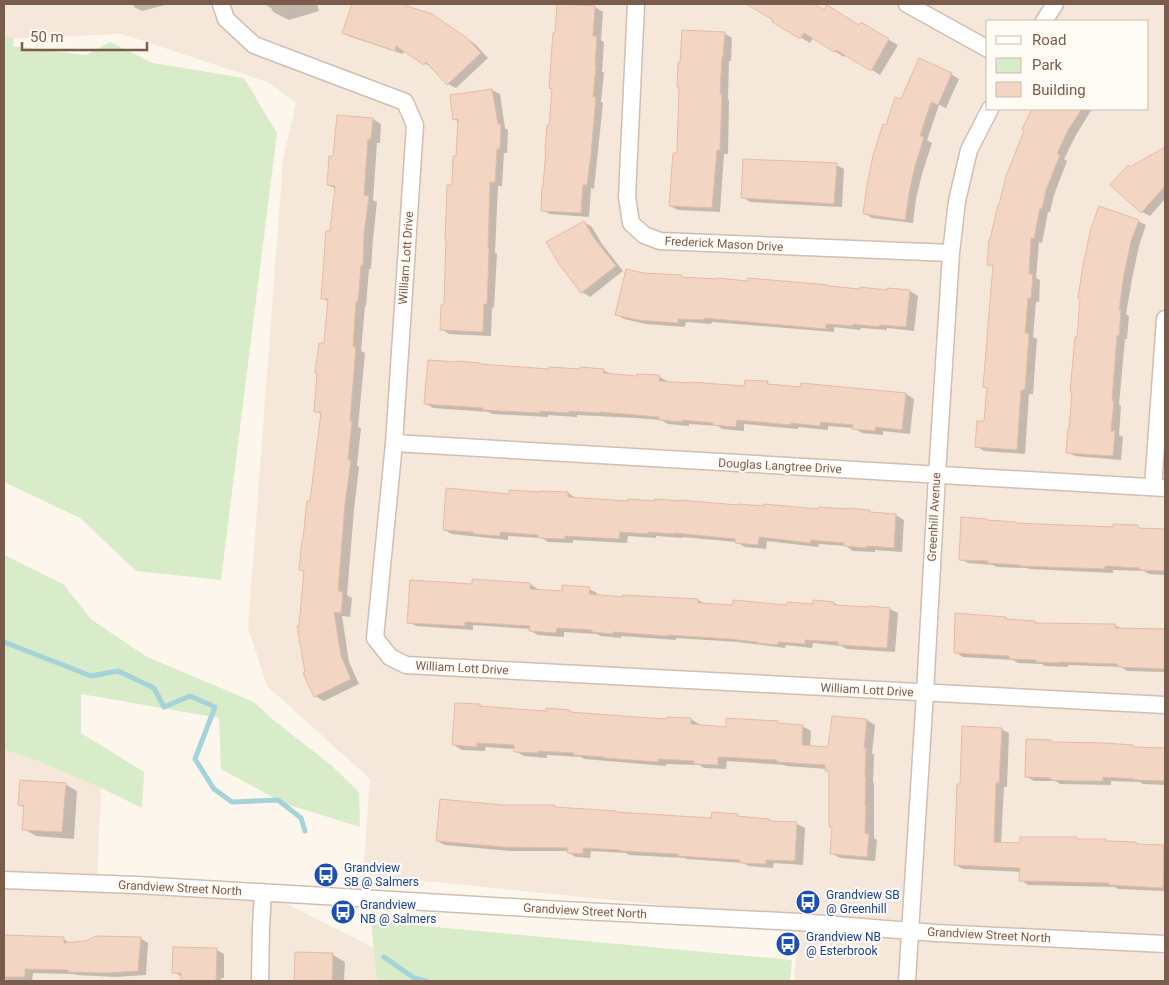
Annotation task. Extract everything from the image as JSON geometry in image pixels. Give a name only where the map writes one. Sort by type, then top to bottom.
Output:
[{"type":"street","name":"William Lott Drive","points":[[221,4],[226,18],[254,45],[406,102],[415,125],[394,444],[375,638],[390,657],[406,665],[1165,705]]},
{"type":"street","name":"Frederick Mason Drive","points":[[636,4],[627,197],[631,223],[644,235],[660,242],[951,254]]},
{"type":"street","points":[[907,4],[986,48]]},
{"type":"street","points":[[1045,20],[1055,4]]},
{"type":"street","name":"Greenhill Avenue","points":[[907,981],[936,475],[951,254],[957,201],[969,150],[989,110]]},
{"type":"street","points":[[1159,487],[1165,318]]},
{"type":"street","name":"Douglas Langtree Drive","points":[[394,444],[1159,487]]},
{"type":"street","name":"Grandview Street North","points":[[4,880],[137,885],[799,922],[911,931],[1165,944]]},
{"type":"street","points":[[260,981],[260,928],[263,892]]},
{"type":"shaded area","points":[[4,4],[1165,4],[1165,940],[916,930],[363,875],[370,779],[267,686],[248,628],[283,160],[296,103],[267,82],[122,34],[4,39]]},
{"type":"shaded area","points":[[4,750],[36,760],[101,788],[97,884],[263,892],[374,948],[377,981],[4,981]]},
{"type":"shaded area","points":[[799,922],[1165,945],[1165,981],[794,981]]},
{"type":"green space","points":[[4,37],[14,38],[13,46],[86,55],[110,42],[153,63],[244,78],[277,133],[221,580],[136,571],[80,518],[4,482]]},
{"type":"green space","points":[[4,555],[63,584],[92,620],[147,657],[254,702],[272,719],[331,765],[359,792],[360,827],[283,803],[221,769],[219,718],[81,694],[81,733],[144,772],[142,808],[36,760],[4,750]]},
{"type":"green space","points":[[371,921],[792,960],[790,981],[377,981]]},
{"type":"building","points":[[352,4],[401,4],[432,14],[467,38],[481,53],[447,85],[426,62],[424,65],[396,46],[395,51],[342,33]]},
{"type":"building","points":[[557,4],[595,6],[593,36],[597,36],[593,97],[596,97],[587,185],[583,185],[581,213],[541,211],[547,125],[549,125],[552,89],[549,88],[553,33],[555,33]]},
{"type":"building","points":[[746,4],[814,4],[824,10],[827,5],[859,25],[861,22],[889,39],[871,71],[836,50],[834,52],[804,33],[800,39]]},
{"type":"building","points":[[682,30],[725,32],[720,94],[722,94],[720,150],[717,150],[712,208],[669,206],[673,153],[677,153],[678,62],[680,62]]},
{"type":"building","points":[[919,58],[952,73],[938,105],[931,102],[920,136],[924,137],[914,170],[905,220],[863,214],[873,156],[883,124],[886,125],[895,97],[901,99]]},
{"type":"building","points":[[492,89],[498,124],[501,124],[500,149],[497,149],[495,183],[490,182],[487,304],[484,304],[483,332],[440,330],[441,305],[444,305],[447,185],[452,185],[453,156],[456,156],[458,119],[453,120],[450,95]]},
{"type":"building","points":[[1032,110],[1081,110],[1068,130],[1057,154],[1060,155],[1046,190],[1042,209],[1040,208],[1034,239],[1031,238],[1029,274],[1033,274],[1031,298],[1028,298],[1025,333],[1029,334],[1025,390],[1021,390],[1017,450],[975,447],[977,421],[984,421],[987,388],[983,387],[993,265],[987,265],[989,239],[1006,176],[1024,131],[1022,129]]},
{"type":"building","points":[[337,115],[373,118],[371,139],[368,139],[364,195],[369,196],[364,234],[363,265],[361,265],[358,302],[356,302],[353,346],[356,347],[348,460],[351,460],[345,504],[338,591],[343,592],[341,613],[334,612],[341,656],[351,679],[314,697],[303,673],[305,672],[297,626],[299,626],[304,571],[299,570],[307,501],[310,501],[321,412],[314,412],[317,373],[315,373],[319,343],[324,343],[328,299],[321,299],[326,231],[330,231],[335,186],[327,185],[329,156],[333,156]]},
{"type":"building","points":[[1165,147],[1165,186],[1141,213],[1110,185],[1128,165],[1130,167]]},
{"type":"building","points":[[743,159],[837,163],[834,204],[741,198]]},
{"type":"building","points":[[1099,206],[1139,220],[1131,241],[1119,310],[1121,310],[1119,336],[1117,335],[1112,401],[1114,401],[1111,431],[1115,431],[1113,456],[1066,453],[1075,337],[1077,337],[1080,299],[1078,298],[1091,228]]},
{"type":"building","points":[[584,221],[594,238],[616,266],[581,293],[559,264],[546,242]]},
{"type":"building","points":[[626,269],[643,273],[681,275],[681,277],[748,281],[748,278],[860,289],[860,287],[910,290],[906,327],[826,324],[826,329],[704,318],[704,320],[678,319],[678,323],[637,320],[615,315]]},
{"type":"building","points":[[428,360],[549,369],[549,367],[580,369],[580,367],[604,369],[603,373],[637,376],[637,374],[660,375],[659,381],[744,386],[745,380],[768,381],[767,384],[801,387],[801,383],[906,393],[902,430],[876,427],[875,431],[852,429],[853,425],[821,422],[820,426],[737,420],[736,427],[600,412],[569,411],[569,413],[540,411],[540,413],[424,404]]},
{"type":"building","points":[[446,488],[509,494],[509,490],[568,492],[568,497],[628,501],[628,499],[655,501],[655,499],[738,505],[764,506],[764,504],[818,509],[818,507],[870,510],[870,512],[896,514],[894,548],[867,546],[867,548],[844,546],[844,543],[811,540],[810,543],[759,537],[758,545],[735,543],[735,539],[675,533],[620,532],[619,539],[565,536],[565,539],[538,538],[538,535],[500,532],[500,536],[443,530]]},
{"type":"building","points":[[961,517],[1016,523],[1113,527],[1113,524],[1138,525],[1138,528],[1165,529],[1165,571],[1105,566],[1105,569],[1020,566],[987,563],[988,561],[959,560]]},
{"type":"building","points":[[472,579],[530,583],[530,589],[562,591],[562,585],[590,587],[589,594],[698,599],[698,603],[732,605],[733,600],[786,605],[787,602],[813,604],[813,600],[834,602],[834,605],[890,608],[887,648],[838,645],[838,642],[805,640],[805,644],[778,642],[778,645],[729,639],[613,632],[613,634],[592,632],[592,630],[557,628],[556,633],[529,631],[530,626],[465,622],[465,626],[407,623],[410,580],[472,584]]},
{"type":"building","points":[[955,613],[1006,617],[1006,619],[1035,621],[1035,623],[1115,624],[1115,628],[1165,629],[1165,669],[1118,667],[1118,664],[1036,662],[1036,660],[1009,659],[1009,656],[954,653]]},
{"type":"building","points":[[455,703],[546,711],[546,708],[570,710],[570,712],[667,719],[667,717],[691,718],[691,724],[726,727],[726,718],[778,721],[778,723],[803,725],[802,745],[828,747],[832,716],[867,719],[864,748],[866,748],[865,833],[869,834],[867,857],[830,854],[832,827],[829,827],[829,771],[825,771],[825,765],[718,757],[718,765],[694,764],[694,761],[658,759],[658,762],[574,755],[574,753],[514,752],[514,745],[477,743],[477,747],[452,745]]},
{"type":"building","points":[[962,726],[1002,728],[999,783],[996,783],[994,842],[1020,843],[1020,837],[1077,837],[1077,839],[1106,839],[1106,841],[1164,845],[1163,888],[1109,885],[1109,883],[1019,881],[1020,868],[954,865],[957,784],[960,784]]},
{"type":"building","points":[[1026,739],[1165,748],[1165,781],[1103,777],[1103,781],[1075,781],[1025,777]]},
{"type":"building","points":[[20,780],[66,783],[62,832],[22,830],[24,806],[18,805]]},
{"type":"building","points":[[440,799],[502,805],[555,805],[555,807],[711,818],[712,812],[738,814],[737,816],[769,819],[769,821],[797,822],[795,861],[766,860],[766,864],[740,863],[740,860],[678,856],[678,854],[583,848],[583,854],[567,853],[568,848],[502,847],[436,841]]},
{"type":"building","points":[[4,935],[64,937],[64,943],[85,941],[97,936],[141,937],[138,971],[106,973],[25,969],[25,977],[4,977]]},
{"type":"building","points":[[173,947],[217,948],[216,981],[181,981],[181,973],[172,973]]},
{"type":"building","points":[[295,952],[333,953],[332,981],[294,981]]},
{"type":"waterway","points":[[4,642],[91,676],[118,671],[154,688],[164,707],[190,696],[215,707],[195,759],[214,789],[232,802],[278,800],[301,818],[305,831]]},
{"type":"waterway","points":[[384,957],[414,978],[426,981]]},
{"type":"place","name":"Grandview SB @ Salmers","points":[[326,875]]},
{"type":"place","name":"Grandview SB @ Greenhill","points":[[808,902]]},
{"type":"place","name":"Grandview NB @ Salmers","points":[[343,912]]},
{"type":"place","name":"Grandview NB @ Esterbrook","points":[[788,944]]}]
